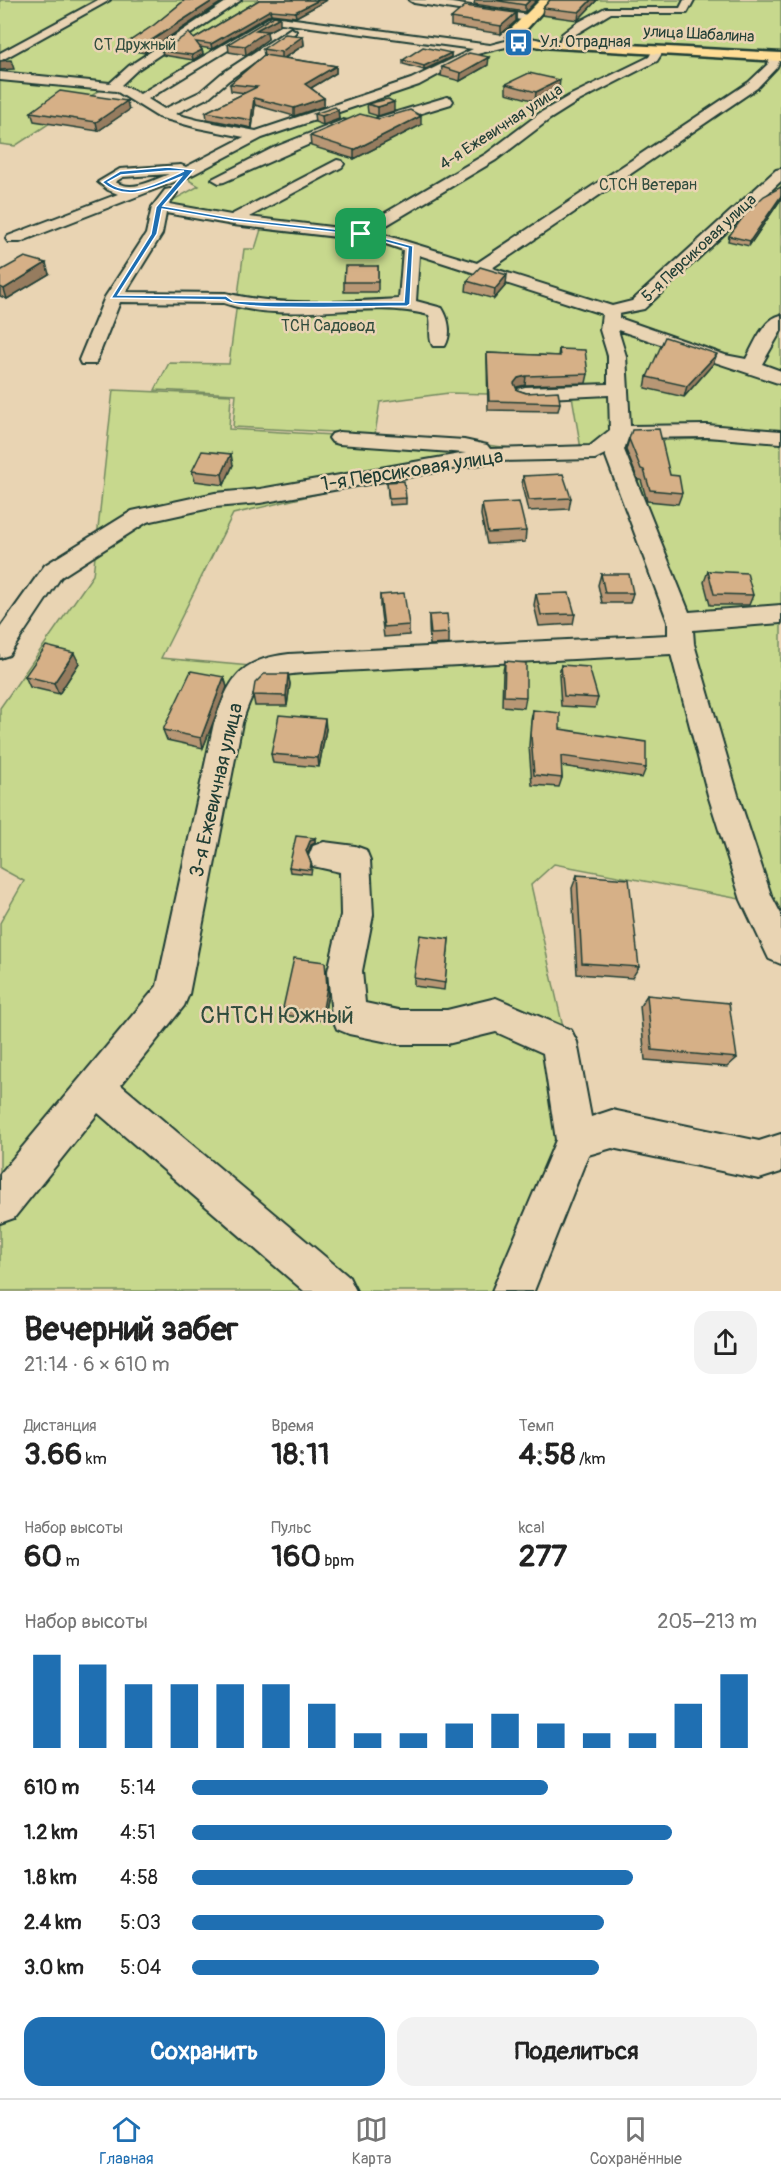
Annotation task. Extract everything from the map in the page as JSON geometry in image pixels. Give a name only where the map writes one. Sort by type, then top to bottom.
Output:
[{"type":"main road","points":[[535,43],[514,36],[528,18],[547,0]]},
{"type":"main road","name":"улица Шабалина","points":[[535,43],[778,57]]},
{"type":"street","points":[[0,58],[105,0]]},
{"type":"street","points":[[108,85],[236,0]]},
{"type":"street","points":[[414,0],[528,18]]},
{"type":"street","points":[[565,44],[566,36],[606,11],[618,9],[683,11],[689,0]]},
{"type":"street","points":[[140,99],[272,20],[491,47],[515,33]]},
{"type":"street","points":[[163,114],[218,87],[225,77],[301,24]]},
{"type":"street","name":"улица Шабалина","points":[[14,239],[189,171],[250,138],[415,82],[473,52],[491,47],[535,43]]},
{"type":"street","name":"4-я Ежевичная улица","points":[[361,234],[491,157],[544,116],[653,59],[658,50]]},
{"type":"street","points":[[481,268],[753,85],[778,57]]},
{"type":"street","points":[[0,76],[108,85],[140,99],[163,114],[250,138],[278,151]]},
{"type":"street","points":[[333,109],[362,120],[378,122],[392,120],[447,101]]},
{"type":"street","points":[[219,179],[278,151],[362,120]]},
{"type":"street","points":[[233,220],[337,164]]},
{"type":"street","points":[[142,191],[123,191],[105,182],[120,173],[160,169],[189,171]]},
{"type":"street","points":[[88,360],[114,297],[154,234],[159,207],[189,171]]},
{"type":"street","name":"5-я Персиковая улица","points":[[610,321],[638,305],[781,173]]},
{"type":"street","points":[[159,207],[233,220],[361,234],[411,247],[481,268],[610,321],[720,359],[752,366],[781,378]]},
{"type":"street","points":[[407,304],[411,247]]},
{"type":"street","points":[[114,297],[226,298],[231,302],[262,304],[407,304],[436,312],[440,321],[439,342]]},
{"type":"street","points":[[752,366],[770,332],[781,320]]},
{"type":"street","points":[[610,321],[617,356],[617,441],[680,633],[737,837],[758,900],[781,948]]},
{"type":"street","points":[[525,393],[618,389]]},
{"type":"street","points":[[617,441],[707,431],[781,437]]},
{"type":"street","points":[[339,438],[464,446],[498,454]]},
{"type":"street","name":"1-я Персиковая улица","points":[[0,648],[53,571],[140,516],[215,500],[260,496],[498,454],[595,452],[617,441]]},
{"type":"street","name":"3-я Ежевичная улица","points":[[0,1204],[172,994],[228,723],[239,691],[258,671],[295,663],[339,663],[559,647],[680,633],[781,614]]},
{"type":"street","points":[[324,856],[355,861],[357,915],[345,971],[349,1017],[398,1027],[447,1028],[496,1015],[559,1042],[575,1140],[513,1291]]},
{"type":"street","points":[[95,1087],[335,1291]]},
{"type":"street","points":[[575,1140],[612,1129],[759,1160],[781,1153]]},
{"type":"green space","name":"СТ Дружный","points":[[0,0],[303,0],[141,96],[110,84],[0,73]]},
{"type":"green space","points":[[547,0],[781,0],[781,55],[540,43],[515,33]]},
{"type":"green space","name":"СТСН Ветеран","points":[[518,45],[781,60],[781,435],[626,436],[607,313],[360,235],[162,206],[199,186],[190,181],[187,171],[227,149],[411,82],[489,48]]},
{"type":"green space","points":[[0,75],[105,87],[15,146],[0,144]]},
{"type":"green space","name":"ТСН Садовод","points":[[262,226],[359,238],[416,252],[602,313],[614,431],[606,450],[581,449],[572,396],[449,393],[380,402],[375,434],[233,427],[236,394],[155,390],[169,363],[229,364],[244,249],[255,249]]},
{"type":"green space","name":"СНТСН Южный","points":[[113,390],[231,395],[229,429],[470,443],[511,448],[233,514],[161,658],[251,666],[665,636],[740,899],[554,864],[531,885],[584,1121],[498,1291],[0,1291],[0,923],[24,881],[0,868],[0,708],[93,575]]},
{"type":"green space","points":[[746,437],[781,440],[781,935],[767,909],[683,613],[625,442]]},
{"type":"building","points":[[185,0],[214,0],[144,45],[127,43],[154,25]]},
{"type":"building","points":[[259,0],[319,0],[295,12],[270,10],[211,44],[196,42],[202,50],[192,55],[162,51],[189,33],[194,39]]},
{"type":"building","points":[[493,0],[530,0],[525,5]]},
{"type":"building","points":[[550,0],[591,0],[579,12],[543,8]]},
{"type":"building","points":[[465,6],[516,13],[501,26],[451,18]]},
{"type":"building","points":[[274,16],[280,17],[256,30],[267,31],[245,46],[228,44]]},
{"type":"building","points":[[285,34],[303,36],[281,52],[263,49]]},
{"type":"building","points":[[423,47],[451,53],[424,66],[403,60]]},
{"type":"building","points":[[469,53],[489,57],[461,73],[442,67]]},
{"type":"building","points":[[264,55],[336,66],[305,84],[324,98],[294,108],[254,98],[251,120],[206,112],[257,87],[230,84]]},
{"type":"building","points":[[529,73],[560,80],[536,92],[506,84]]},
{"type":"building","points":[[60,91],[127,101],[96,122],[31,112]]},
{"type":"building","points":[[388,99],[394,102],[378,107],[367,104]]},
{"type":"building","points":[[335,107],[338,110],[322,116],[314,114]]},
{"type":"building","points":[[410,110],[421,116],[354,150],[310,136],[360,114],[379,119]]},
{"type":"building","points":[[781,187],[781,196],[750,241],[729,236],[746,213],[764,196]]},
{"type":"building","points":[[25,257],[46,263],[4,289],[0,287],[0,271]]},
{"type":"building","points":[[345,266],[378,266],[378,282],[344,282]]},
{"type":"building","points":[[480,267],[507,275],[495,289],[467,281]]},
{"type":"building","points":[[665,337],[717,354],[687,386],[647,377]]},
{"type":"building","points":[[559,349],[585,350],[588,374],[526,376],[518,378],[514,383],[517,390],[526,393],[558,391],[560,403],[489,401],[487,353],[560,356]]},
{"type":"building","points":[[659,429],[670,475],[679,476],[682,493],[650,490],[644,470],[641,469],[629,439],[632,430]]},
{"type":"building","points":[[202,451],[231,454],[222,474],[192,471]]},
{"type":"building","points":[[563,474],[571,498],[529,500],[523,476]]},
{"type":"building","points":[[404,481],[406,498],[389,499],[387,482]]},
{"type":"building","points":[[519,502],[526,531],[488,533],[482,504]]},
{"type":"building","points":[[708,571],[747,573],[753,595],[714,594]]},
{"type":"building","points":[[601,574],[629,574],[633,593],[605,593]]},
{"type":"building","points":[[404,593],[409,625],[384,627],[380,595]]},
{"type":"building","points":[[569,593],[575,614],[541,615],[536,594]]},
{"type":"building","points":[[447,614],[449,633],[431,634],[429,615]]},
{"type":"building","points":[[46,646],[74,653],[54,683],[25,676]]},
{"type":"building","points":[[505,661],[526,663],[526,697],[504,696]]},
{"type":"building","points":[[561,665],[589,667],[598,698],[564,696]]},
{"type":"building","points":[[191,671],[224,677],[201,738],[163,730]]},
{"type":"building","points":[[264,674],[288,674],[286,696],[253,695],[255,683]]},
{"type":"building","points":[[533,710],[560,713],[560,729],[646,742],[646,768],[561,756],[562,778],[534,775],[531,736]]},
{"type":"building","points":[[279,715],[325,719],[318,758],[271,754]]},
{"type":"building","points":[[296,836],[315,838],[310,841],[306,851],[311,863],[310,870],[289,867]]},
{"type":"building","points":[[577,875],[629,879],[639,967],[582,963]]},
{"type":"building","points":[[420,935],[449,939],[445,983],[414,978]]},
{"type":"building","points":[[294,958],[325,962],[327,987],[322,1014],[283,1008]]},
{"type":"building","points":[[647,995],[729,1003],[737,1058],[652,1050]]},
{"type":"place","name":"Ул. Отрадная","points":[[519,42]]},
{"type":"route","points":[[361,234],[233,220],[159,207],[187,172],[143,191],[123,191],[105,182],[120,173],[143,170],[191,170],[159,207],[154,234],[114,297],[226,298],[231,302],[262,304],[381,306],[407,304],[411,247],[361,234]]}]
